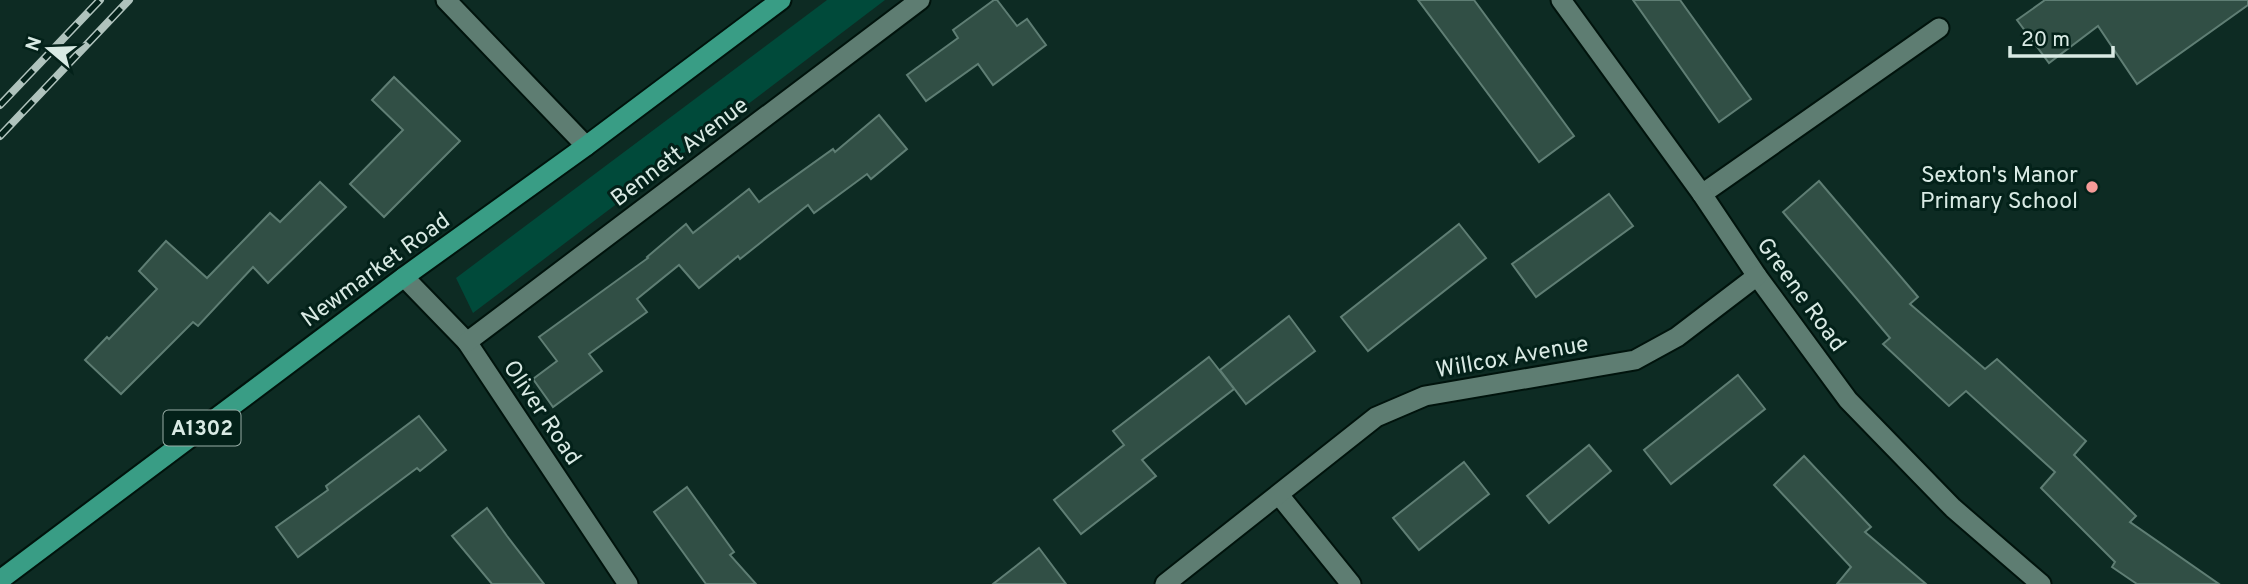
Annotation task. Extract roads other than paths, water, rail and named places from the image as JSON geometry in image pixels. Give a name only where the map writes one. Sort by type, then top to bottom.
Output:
[{"type":"main road","name":"Newmarket Road","points":[[0,580],[404,277],[586,146],[781,0]]},
{"type":"street","points":[[446,0],[586,146]]},
{"type":"street","name":"Bennett Avenue","points":[[467,342],[920,0]]},
{"type":"street","name":"Greene Road","points":[[1561,0],[1848,400],[1953,508],[2041,584]]},
{"type":"street","points":[[1702,194],[1938,28]]},
{"type":"street","name":"Willcox Avenue","points":[[1165,584],[1376,417],[1425,396],[1635,360],[1677,337],[1757,276]]},
{"type":"street","name":"Oliver Road","points":[[404,277],[467,342],[628,584]]},
{"type":"street","points":[[1279,495],[1350,584]]},
{"type":"railway","points":[[0,105],[100,0]]},
{"type":"railway","points":[[0,136],[129,0]]},
{"type":"place","name":"Sexton's Manor Primary School","points":[[2092,187]]}]
